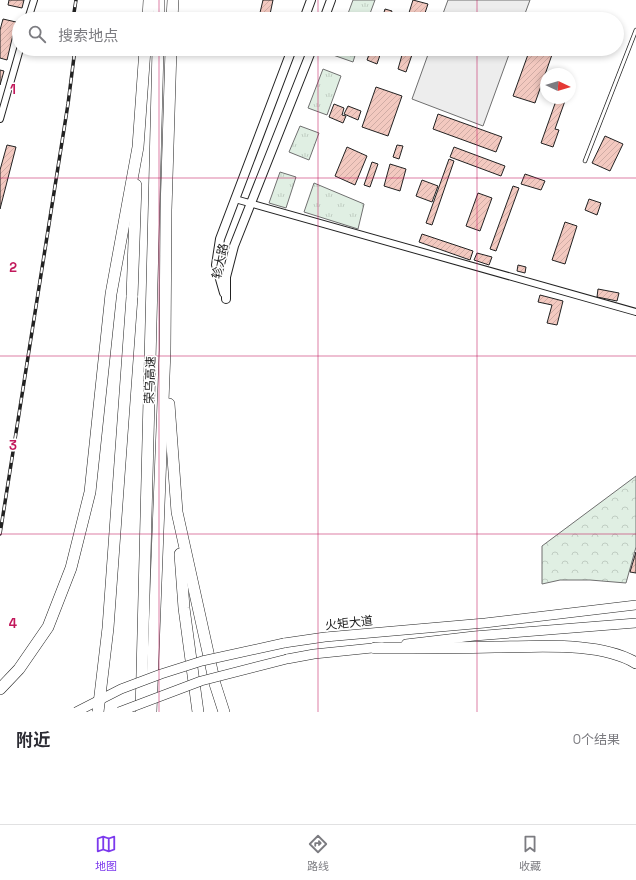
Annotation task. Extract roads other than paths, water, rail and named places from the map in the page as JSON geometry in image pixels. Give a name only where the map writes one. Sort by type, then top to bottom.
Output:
[{"type":"highway","points":[[148,12],[149,0]]},
{"type":"highway","points":[[159,0],[159,12]]},
{"type":"highway","points":[[172,12],[173,0]]},
{"type":"highway","points":[[98,712],[108,628],[132,297],[138,147],[145,56]]},
{"type":"highway","name":"荣乌高速","points":[[142,712],[158,56]]},
{"type":"highway","name":"荣乌高速","points":[[151,712],[164,350],[166,210],[171,56]]},
{"type":"highway","points":[[0,689],[19,669],[48,627],[71,568],[90,492],[111,294],[138,147]]},
{"type":"highway","points":[[164,350],[184,608],[198,712]]},
{"type":"highway","points":[[177,512],[215,684],[224,712]]},
{"type":"highway","points":[[375,648],[554,647],[594,649],[625,656],[636,663]]},
{"type":"main road","points":[[307,12],[311,0]]},
{"type":"main road","points":[[327,12],[331,0]]},
{"type":"main road","name":"轸大路","points":[[289,56],[220,239],[216,265],[226,299],[226,277],[230,260],[309,56]]},
{"type":"main road","name":"火矩大道","points":[[76,712],[121,689],[161,674],[202,661],[284,643],[636,606]]},
{"type":"main road","points":[[119,712],[201,681],[287,659],[314,654],[474,636],[636,623]]},
{"type":"street","points":[[30,12],[34,0]]},
{"type":"street","points":[[0,119],[18,56]]},
{"type":"street","points":[[235,199],[636,312]]},
{"type":"lane","points":[[585,161],[636,30]]},
{"type":"railway","points":[[74,12],[76,0]]},
{"type":"railway","points":[[0,534],[68,104],[74,56]]}]
